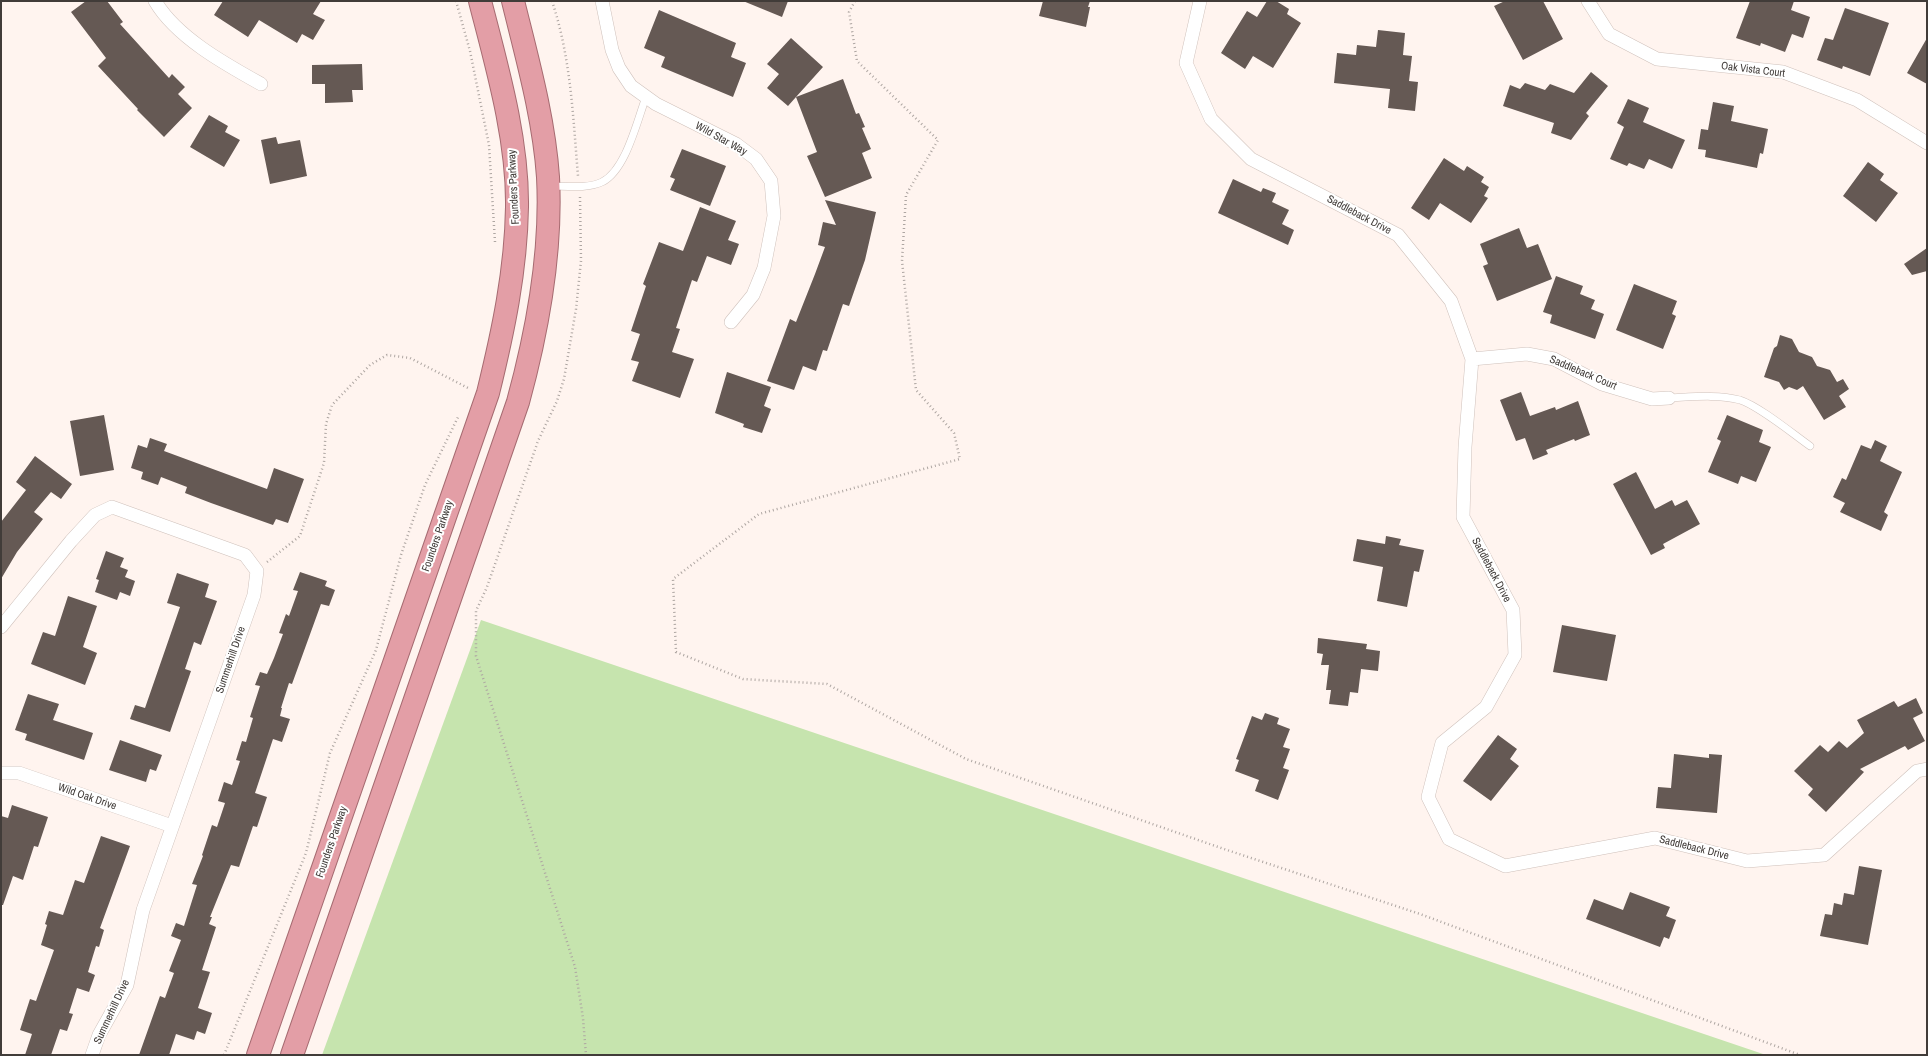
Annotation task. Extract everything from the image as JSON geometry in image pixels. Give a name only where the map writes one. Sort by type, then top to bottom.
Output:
[{"type":"highway","name":"Founders Parkway","points":[[258,1055],[488,393],[503,332],[509,298],[517,206],[512,146],[507,117],[480,1]]},
{"type":"highway","points":[[292,1055],[518,402],[526,373],[541,302],[548,235],[548,186],[538,110],[513,1]]},
{"type":"street","points":[[154,1],[162,13],[211,56],[261,84]]},
{"type":"street","name":"Wild Star Way","points":[[602,1],[612,50],[619,68],[631,86],[656,104],[736,144],[756,159],[771,182],[774,216],[764,268],[753,295],[731,322]]},
{"type":"street","name":"Saddleback Drive","points":[[1200,1],[1186,63],[1211,120],[1251,159],[1398,235],[1451,301],[1472,359],[1465,446],[1463,517],[1513,610],[1515,655],[1486,707],[1442,743],[1428,798],[1449,838],[1505,866],[1655,838],[1747,861],[1824,855],[1917,771],[1927,769]]},
{"type":"street","name":"Oak Vista Court","points":[[1588,1],[1609,34],[1657,59],[1783,72],[1857,100],[1927,142]]},
{"type":"street","name":"Saddleback Court","points":[[1472,359],[1527,354],[1534,355],[1554,359],[1602,384],[1652,399],[1669,398]]},
{"type":"street","points":[[1,628],[71,541],[95,515],[112,507],[245,555],[257,571]]},
{"type":"street","name":"Summerhill Drive","points":[[92,1055],[99,1035],[127,985],[143,910],[254,595],[257,571]]},
{"type":"street","name":"Wild Oak Drive","points":[[1,773],[19,773],[172,826]]},
{"type":"lane","points":[[548,186],[592,184],[602,182],[611,175],[620,165],[646,97]]},
{"type":"lane","points":[[1669,398],[1708,396],[1740,400],[1770,417],[1810,446]]},
{"type":"path","points":[[456,1],[470,50],[489,145],[495,244]]},
{"type":"path","points":[[855,1],[850,12],[857,61],[938,140],[906,195],[902,261],[916,390],[954,433],[960,459],[759,514],[673,579],[676,652],[743,679],[827,684],[966,758],[1224,849],[1420,914],[1800,1055]]},
{"type":"path","points":[[257,571],[300,536],[324,464],[326,424],[332,405],[370,365],[387,355],[410,358],[472,390]]},
{"type":"path","points":[[468,397],[474,384]]},
{"type":"path","points":[[224,1055],[306,853],[330,753],[376,650],[401,555],[425,485],[436,459],[461,411]]},
{"type":"path","points":[[487,587],[476,611],[476,656],[574,967],[583,1018],[586,1055]]},
{"type":"green space","points":[[481,620],[1766,1055],[322,1055]]},
{"type":"building","points":[[86,1],[107,1],[123,22],[120,24],[169,78],[172,74],[185,87],[178,94],[192,108],[164,137],[137,110],[138,109],[98,66],[106,58],[71,12]]},
{"type":"building","points":[[223,1],[321,1],[313,14],[325,20],[313,40],[302,34],[297,43],[259,20],[248,37],[214,15]]},
{"type":"building","points":[[743,1],[788,1],[782,17]]},
{"type":"building","points":[[1043,1],[1090,1],[1086,27],[1039,16]]},
{"type":"building","points":[[1267,1],[1276,1],[1289,9],[1287,14],[1301,23],[1273,68],[1253,56],[1245,69],[1221,53],[1247,11],[1257,17]]},
{"type":"building","points":[[1505,1],[1543,1],[1563,39],[1523,60],[1494,6]]},
{"type":"building","points":[[1750,1],[1794,1],[1791,10],[1810,17],[1803,38],[1792,34],[1785,52],[1761,43],[1760,46],[1736,38]]},
{"type":"building","points":[[1845,8],[1889,23],[1870,76],[1843,66],[1842,69],[1817,60],[1825,38],[1833,40]]},
{"type":"building","points":[[659,10],[736,43],[731,57],[746,63],[733,97],[661,67],[665,57],[644,48]]},
{"type":"building","points":[[1378,30],[1405,33],[1403,55],[1412,56],[1409,81],[1418,82],[1415,111],[1388,108],[1390,89],[1334,83],[1337,53],[1356,55],[1357,45],[1376,47]]},
{"type":"building","points":[[791,38],[823,67],[788,106],[767,88],[779,74],[767,64]]},
{"type":"building","points":[[1927,38],[1927,84],[1907,73]]},
{"type":"building","points":[[362,64],[363,90],[352,90],[353,102],[325,103],[325,84],[312,84],[312,65]]},
{"type":"building","points":[[1591,72],[1608,86],[1586,113],[1589,116],[1571,140],[1551,133],[1554,123],[1503,106],[1510,85],[1520,89],[1525,83],[1545,90],[1550,84],[1574,93]]},
{"type":"building","points":[[843,79],[856,114],[859,113],[865,127],[862,128],[871,149],[862,153],[872,178],[825,197],[807,156],[817,152],[796,97]]},
{"type":"building","points":[[1628,99],[1649,108],[1643,122],[1685,140],[1672,169],[1649,159],[1644,169],[1629,163],[1627,166],[1610,159],[1624,127],[1617,123]]},
{"type":"building","points":[[1713,102],[1734,106],[1731,121],[1768,129],[1763,154],[1760,153],[1757,168],[1705,157],[1706,150],[1698,149],[1701,129],[1708,130]]},
{"type":"building","points":[[209,115],[228,126],[225,132],[240,140],[224,167],[190,147]]},
{"type":"building","points":[[276,137],[278,144],[300,140],[307,176],[270,184],[261,140]]},
{"type":"building","points":[[682,149],[726,166],[710,206],[670,190],[675,179],[670,177]]},
{"type":"building","points":[[1444,158],[1464,171],[1467,166],[1484,177],[1481,182],[1489,187],[1484,196],[1488,198],[1471,223],[1440,203],[1429,220],[1411,208]]},
{"type":"building","points":[[1868,162],[1884,174],[1880,180],[1898,193],[1876,222],[1843,196]]},
{"type":"building","points":[[1233,179],[1261,192],[1263,188],[1276,193],[1272,202],[1289,210],[1282,224],[1294,230],[1288,245],[1218,213]]},
{"type":"building","points":[[825,200],[876,212],[865,260],[849,306],[843,304],[827,351],[823,350],[816,371],[803,366],[794,390],[767,381],[790,319],[796,322],[825,247],[818,245],[823,222],[836,225]]},
{"type":"building","points":[[700,207],[736,221],[728,240],[739,244],[731,265],[707,256],[697,282],[692,280],[676,328],[680,329],[672,352],[694,359],[680,398],[632,381],[639,362],[631,360],[640,334],[631,331],[646,286],[643,284],[659,242],[683,251]]},
{"type":"building","points":[[1519,228],[1527,248],[1538,244],[1552,279],[1497,301],[1483,266],[1488,264],[1480,244]]},
{"type":"building","points":[[1927,248],[1927,271],[1912,275],[1904,264]]},
{"type":"building","points":[[1556,276],[1583,286],[1580,294],[1595,300],[1591,309],[1604,314],[1595,339],[1550,323],[1552,315],[1543,312]]},
{"type":"building","points":[[1634,284],[1677,301],[1672,314],[1676,316],[1663,349],[1616,330]]},
{"type":"building","points":[[1780,335],[1792,339],[1799,352],[1812,357],[1817,366],[1830,370],[1837,382],[1843,379],[1849,389],[1839,396],[1846,407],[1824,420],[1803,386],[1797,390],[1789,387],[1784,390],[1779,382],[1764,377]]},
{"type":"building","points":[[727,372],[771,387],[764,406],[771,409],[762,433],[743,427],[744,424],[715,413]]},
{"type":"building","points":[[1521,392],[1530,416],[1555,407],[1556,410],[1578,401],[1590,435],[1575,441],[1574,439],[1546,450],[1548,454],[1533,460],[1525,438],[1516,441],[1500,400]]},
{"type":"building","points":[[104,415],[114,470],[80,476],[70,421]]},
{"type":"building","points":[[1727,415],[1763,430],[1759,442],[1771,447],[1756,482],[1741,476],[1738,484],[1708,472],[1721,441],[1717,439]]},
{"type":"building","points":[[150,438],[167,444],[164,451],[267,489],[274,468],[304,479],[288,523],[276,519],[273,525],[211,503],[185,493],[187,487],[161,477],[158,485],[141,479],[143,472],[131,468],[138,445],[147,448]]},
{"type":"building","points":[[1875,440],[1887,446],[1880,461],[1902,472],[1884,512],[1888,515],[1881,531],[1840,512],[1845,503],[1833,497],[1842,478],[1846,480],[1861,445],[1871,449]]},
{"type":"building","points":[[35,456],[72,484],[61,499],[51,492],[34,512],[43,519],[17,552],[1,579],[1,522],[26,490],[16,482]]},
{"type":"building","points":[[1636,472],[1655,509],[1672,500],[1675,506],[1687,500],[1700,524],[1663,544],[1665,548],[1651,555],[1613,484]]},
{"type":"building","points":[[1386,536],[1401,539],[1399,545],[1424,550],[1419,572],[1414,571],[1407,607],[1377,601],[1383,567],[1353,561],[1357,539],[1385,544]]},
{"type":"building","points":[[106,551],[124,558],[120,567],[128,570],[125,577],[135,581],[130,596],[120,592],[117,600],[95,592],[99,580],[96,579]]},
{"type":"building","points":[[300,572],[327,581],[325,586],[335,590],[329,606],[321,604],[292,684],[289,683],[280,716],[290,719],[282,742],[273,739],[255,793],[267,797],[257,827],[253,826],[239,867],[231,865],[210,917],[212,917],[209,924],[216,927],[202,970],[210,972],[198,1008],[212,1013],[205,1034],[197,1031],[194,1040],[176,1034],[169,1055],[139,1055],[160,996],[165,998],[174,973],[169,971],[181,940],[171,936],[176,923],[184,926],[197,885],[192,884],[203,856],[202,855],[212,825],[217,827],[225,803],[218,801],[224,782],[232,785],[240,761],[236,760],[242,741],[246,742],[253,718],[250,717],[260,686],[255,685],[260,672],[267,674],[274,658],[283,634],[279,633],[286,614],[289,616],[298,591],[293,590]]},
{"type":"building","points":[[177,573],[209,584],[205,597],[217,601],[201,645],[194,642],[185,669],[191,671],[170,732],[130,719],[135,705],[145,708],[180,607],[167,603]]},
{"type":"building","points":[[68,596],[97,606],[83,647],[97,653],[85,685],[31,664],[43,632],[55,636]]},
{"type":"building","points":[[1562,625],[1616,635],[1607,681],[1553,672]]},
{"type":"building","points":[[1318,638],[1367,644],[1366,649],[1380,651],[1378,671],[1361,669],[1358,693],[1350,692],[1348,706],[1329,704],[1331,690],[1326,690],[1329,665],[1321,665],[1323,654],[1317,653]]},
{"type":"building","points":[[28,694],[59,704],[53,720],[93,733],[84,760],[25,740],[27,734],[15,730]]},
{"type":"building","points":[[1916,698],[1923,713],[1913,718],[1925,741],[1908,750],[1905,746],[1860,769],[1864,772],[1826,812],[1808,795],[1813,789],[1794,771],[1820,745],[1828,752],[1839,741],[1847,748],[1864,733],[1857,720],[1894,701],[1898,707]]},
{"type":"building","points":[[1265,713],[1279,718],[1277,724],[1290,729],[1283,747],[1290,749],[1283,768],[1289,770],[1278,800],[1255,791],[1259,780],[1235,771],[1239,760],[1236,759],[1252,716],[1262,720]]},
{"type":"building","points":[[1498,735],[1517,749],[1510,759],[1519,766],[1491,801],[1463,781]]},
{"type":"building","points":[[120,740],[162,755],[156,771],[150,769],[146,782],[109,770]]},
{"type":"building","points":[[1674,754],[1709,758],[1709,754],[1722,755],[1717,813],[1656,808],[1658,787],[1671,788]]},
{"type":"building","points":[[12,805],[48,817],[38,847],[34,846],[23,880],[13,876],[3,905],[1,905],[1,816],[8,818]]},
{"type":"building","points":[[101,836],[130,846],[100,928],[104,930],[99,947],[96,946],[88,972],[95,975],[89,992],[77,988],[69,1013],[73,1014],[67,1031],[60,1029],[51,1055],[25,1055],[32,1034],[20,1030],[30,999],[36,1001],[54,950],[41,945],[47,925],[45,924],[49,911],[63,915],[75,880],[84,883]]},
{"type":"building","points":[[1859,866],[1882,870],[1868,945],[1820,936],[1825,914],[1832,915],[1834,903],[1842,905],[1844,893],[1854,895]]},
{"type":"building","points":[[1630,892],[1670,907],[1666,916],[1676,920],[1669,939],[1664,937],[1660,947],[1586,919],[1594,899],[1623,910]]}]
